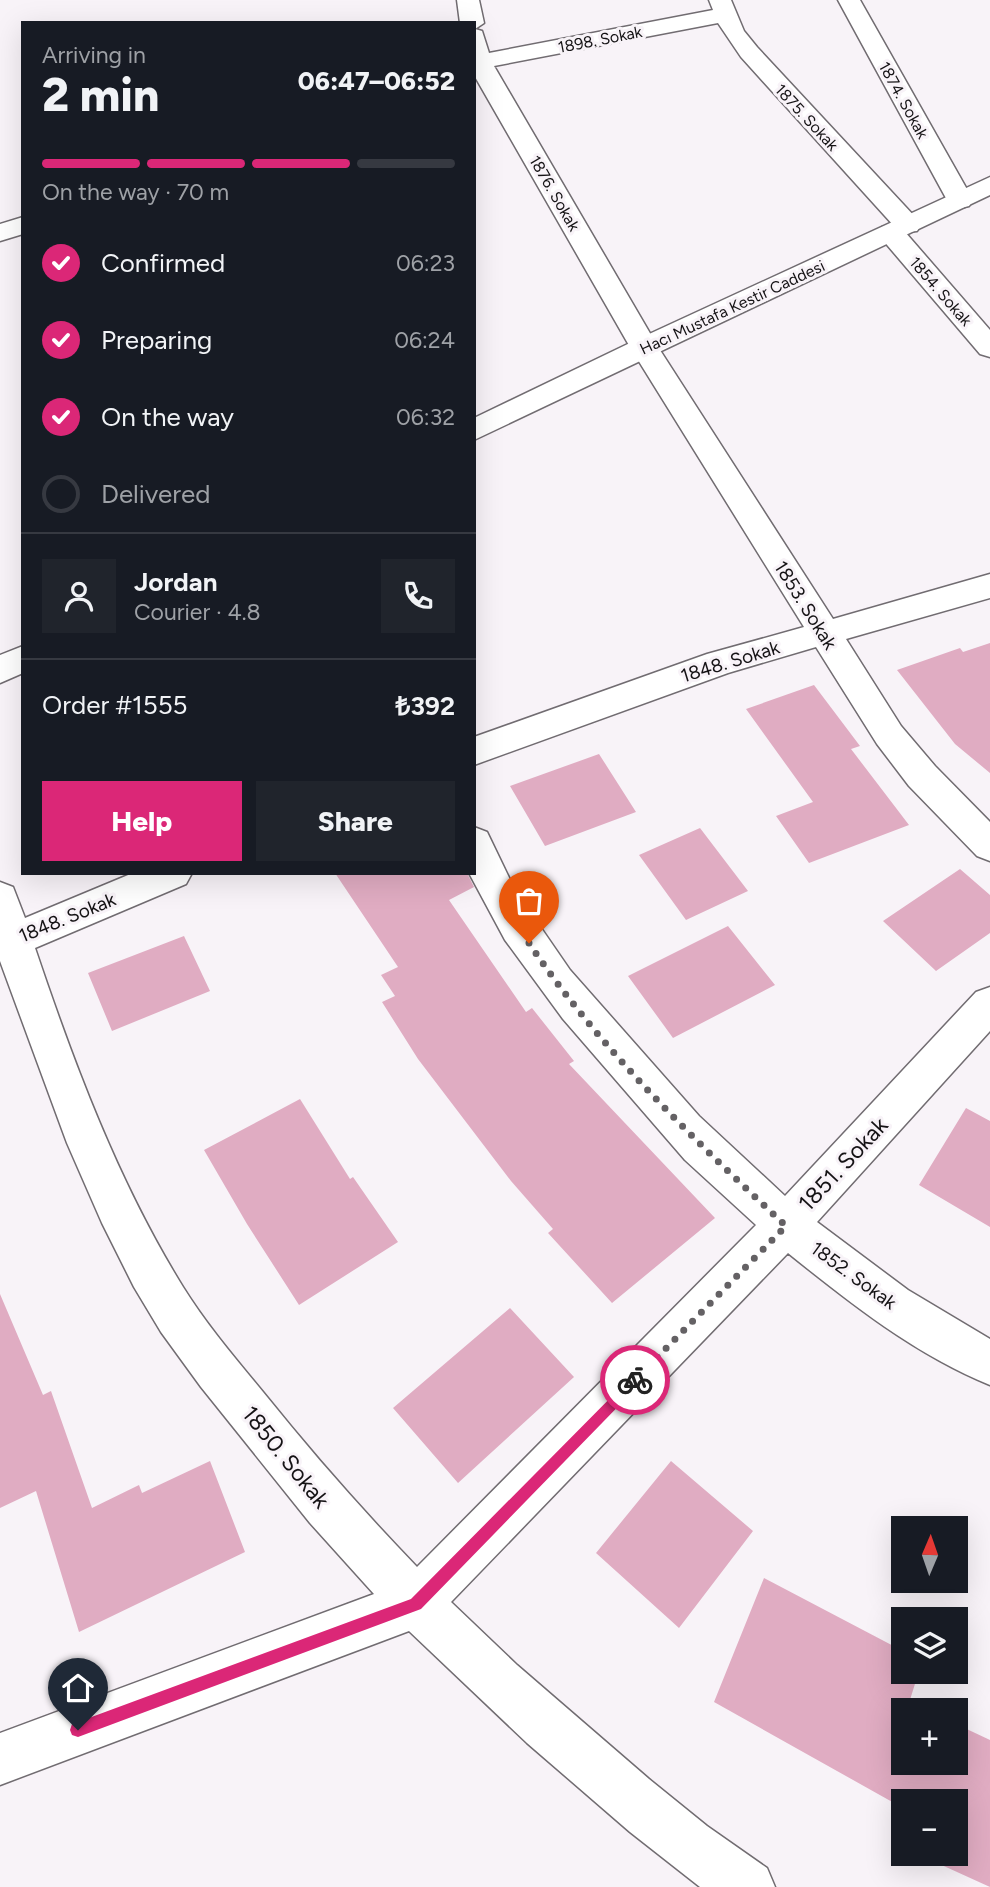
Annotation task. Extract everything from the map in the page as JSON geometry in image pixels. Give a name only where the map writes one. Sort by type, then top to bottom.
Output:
[{"type":"street","points":[[468,0],[472,21]]},
{"type":"street","name":"1874. Sokak","points":[[849,0],[960,200]]},
{"type":"street","name":"1898. Sokak","points":[[476,54],[722,8]]},
{"type":"street","name":"1875. Sokak","points":[[722,8],[733,32],[900,229]]},
{"type":"street","name":"1876. Sokak","points":[[476,54],[644,347]]},
{"type":"street","name":"Hacı Mustafa Kestir Caddesi","points":[[476,429],[990,185]]},
{"type":"street","points":[[0,233],[21,226]]},
{"type":"street","name":"1854. Sokak","points":[[900,229],[990,348]]},
{"type":"street","name":"1853. Sokak","points":[[644,347],[889,735],[922,776],[990,846]]},
{"type":"street","name":"1848. Sokak","points":[[476,750],[719,663],[990,586]]},
{"type":"street","points":[[0,670],[21,659]]},
{"type":"street","name":"1852. Sokak","points":[[476,846],[506,909],[540,960],[580,1012],[695,1142],[786,1226],[865,1285],[960,1348],[990,1363]]},
{"type":"street","name":"1848. Sokak","points":[[4,928],[167,875]]},
{"type":"street","name":"1850. Sokak","points":[[4,928],[84,1136],[129,1231],[169,1305],[308,1487],[415,1604],[538,1720],[740,1885]]},
{"type":"street","name":"1851. Sokak","points":[[0,1759],[415,1604],[786,1226],[990,1004]]},
{"type":"building","points":[[990,643],[990,773],[955,744],[897,670],[960,648],[963,652]]},
{"type":"building","points":[[814,685],[860,746],[851,749],[909,825],[809,863],[776,816],[813,802],[746,709]]},
{"type":"building","points":[[599,754],[636,812],[545,846],[510,786]]},
{"type":"building","points":[[700,828],[748,891],[686,920],[639,855]]},
{"type":"building","points":[[960,869],[990,895],[990,933],[936,971],[883,921]]},
{"type":"building","points":[[336,875],[468,875],[474,887],[449,900],[526,1012],[532,1008],[574,1061],[569,1064],[715,1218],[612,1303],[548,1233],[553,1229],[511,1181],[418,1059],[382,1002],[395,996],[381,975],[398,967]]},
{"type":"building","points":[[728,926],[775,985],[673,1038],[628,976]]},
{"type":"building","points":[[184,936],[210,991],[112,1031],[88,973]]},
{"type":"building","points":[[300,1099],[350,1179],[353,1177],[398,1242],[299,1305],[204,1150]]},
{"type":"building","points":[[966,1108],[990,1121],[990,1227],[919,1185]]},
{"type":"building","points":[[0,1294],[43,1395],[51,1391],[92,1508],[139,1485],[142,1493],[210,1461],[245,1552],[79,1632],[36,1491],[0,1508]]},
{"type":"building","points":[[510,1308],[574,1377],[458,1483],[393,1408]]},
{"type":"building","points":[[671,1461],[753,1531],[679,1628],[596,1553]]},
{"type":"building","points":[[764,1578],[891,1645],[891,1684],[915,1684],[911,1698],[891,1698],[891,1775],[968,1775],[968,1730],[990,1740],[990,1887],[944,1866],[968,1866],[968,1789],[891,1789],[891,1801],[714,1702]]},
{"type":"way so far","points":[[529,943],[580,1012],[695,1142],[786,1226],[635,1380]]},
{"type":"route","points":[[78,1730],[415,1604],[635,1380]]}]
